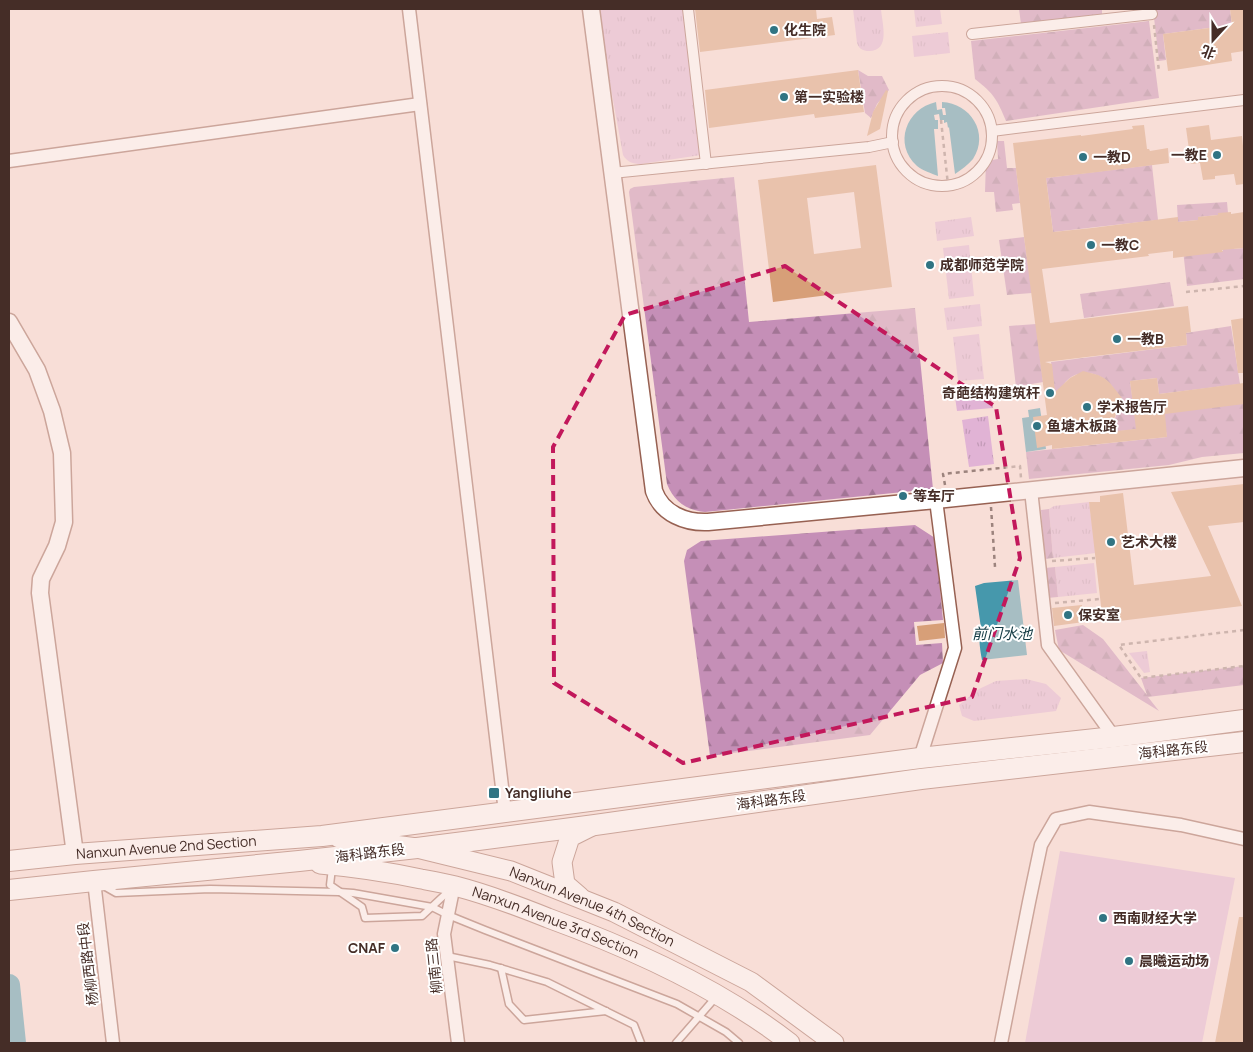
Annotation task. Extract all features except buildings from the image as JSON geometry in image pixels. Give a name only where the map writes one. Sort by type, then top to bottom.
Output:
[{"type":"main road","name":"海科路东段","points":[[322,836],[920,758],[1244,720]]},
{"type":"main road","name":"海科路东段","points":[[299,861],[418,848],[921,779],[1244,742]]},
{"type":"main road","points":[[582,899],[565,884],[562,862],[570,837],[595,824]]},
{"type":"main road","name":"Nanxun Avenue 2nd Section","points":[[16,860],[322,836]]},
{"type":"main road","name":"Nanxun Avenue 4th Section","points":[[322,836],[418,848],[511,871],[582,899],[614,912],[751,982],[834,1043]]},
{"type":"main road","name":"Nanxun Avenue 2nd Section","points":[[17,889],[299,861]]},
{"type":"main road","name":"Nanxun Avenue 3rd Section","points":[[299,861],[392,873],[454,885],[590,933],[642,956],[718,995],[771,1028],[790,1043]]},
{"type":"street","points":[[409,9],[504,812]]},
{"type":"street","points":[[591,9],[654,491],[656,497],[670,512],[685,520],[699,522],[942,500],[1244,468]]},
{"type":"street","points":[[688,9],[706,164]]},
{"type":"street","points":[[972,34],[1152,14]]},
{"type":"street","points":[[938,86],[954,87],[968,93],[981,104],[989,117],[992,131],[991,149],[984,164],[972,177],[956,184],[939,186],[922,182],[908,172],[898,159],[892,142],[893,126],[898,111],[908,99],[922,90],[938,86]]},
{"type":"street","points":[[992,131],[1244,100]]},
{"type":"street","points":[[9,161],[420,104]]},
{"type":"street","points":[[612,174],[869,147],[892,142]]},
{"type":"street","points":[[9,322],[36,370],[52,411],[62,453],[64,522],[58,546],[41,579],[40,593],[75,854]]},
{"type":"street","points":[[1027,490],[1039,563],[1048,645],[1114,736]]},
{"type":"street","points":[[920,758],[955,648],[942,500]]},
{"type":"street","points":[[1001,1043],[1041,845],[1056,818],[1089,812],[1181,825],[1244,839]]},
{"type":"street","name":"杨柳西路中段","points":[[94,880],[113,1043]]},
{"type":"street","name":"柳南三路","points":[[454,885],[444,934],[458,1043]]},
{"type":"lane","points":[[332,865],[330,885],[362,907],[365,918],[422,916],[454,885]]},
{"type":"lane","points":[[94,880],[116,893],[210,889],[339,892],[432,907],[448,915],[677,1004],[726,1032],[739,1043]]},
{"type":"lane","points":[[447,956],[501,968],[547,982],[634,1024],[641,1043]]},
{"type":"lane","points":[[501,968],[509,1004],[524,1020],[606,1011]]},
{"type":"lane","points":[[676,1043],[718,995]]},
{"type":"path","points":[[1152,14],[1160,72]]},
{"type":"path","points":[[941,120],[948,185]]},
{"type":"path","points":[[1186,292],[1244,286]]},
{"type":"path","points":[[942,500],[943,474],[1020,466],[1027,490]]},
{"type":"path","points":[[990,494],[995,567]]},
{"type":"path","points":[[1039,563],[1095,558]]},
{"type":"path","points":[[1044,604],[1100,599]]},
{"type":"path","points":[[1244,630],[1119,645],[1141,678],[1244,666]]},
{"type":"highlighted area","points":[[785,266],[996,407],[1020,558],[972,697],[683,763],[554,683],[553,447],[625,315]]},
{"type":"green space","points":[[600,9],[683,9],[701,155],[635,164],[623,155],[602,39]]},
{"type":"green space","points":[[853,9],[881,9],[884,35],[883,41],[876,50],[865,51],[858,45]]},
{"type":"green space","points":[[914,9],[940,9],[942,24],[916,27]]},
{"type":"green space","points":[[1019,9],[1102,9],[1102,14],[1021,24]]},
{"type":"green space","points":[[1153,9],[1230,9],[1232,25],[1163,34],[1166,60],[1159,61]]},
{"type":"green space","points":[[1149,21],[1159,98],[1006,121],[994,97],[975,79],[971,41]]},
{"type":"green space","points":[[948,32],[950,53],[914,57],[912,36]]},
{"type":"green space","points":[[858,70],[868,76],[882,76],[889,90],[877,104],[871,118],[865,113]]},
{"type":"green space","points":[[997,141],[1004,141],[1007,168],[1016,168],[1020,203],[1012,204],[1013,210],[996,212],[994,192],[985,192],[986,161],[998,159]]},
{"type":"green space","points":[[1152,165],[1158,220],[1053,232],[1046,178]]},
{"type":"green space","points":[[734,177],[749,322],[915,308],[933,489],[705,512],[687,507],[673,496],[667,484],[629,192],[634,187]]},
{"type":"green space","points":[[1227,202],[1228,213],[1218,213],[1218,215],[1198,217],[1198,220],[1178,222],[1177,205]]},
{"type":"green space","points":[[971,217],[974,236],[937,241],[935,222]]},
{"type":"green space","points":[[1220,233],[1234,249],[1244,248],[1244,279],[1187,286],[1182,241],[1223,251]]},
{"type":"green space","points":[[1024,237],[1032,293],[1007,295],[999,240]]},
{"type":"green space","points":[[969,245],[974,296],[949,299],[943,248]]},
{"type":"green space","points":[[1170,282],[1174,306],[1084,318],[1080,294]]},
{"type":"green space","points":[[980,304],[982,326],[947,330],[944,308]]},
{"type":"green space","points":[[1036,324],[1043,382],[1016,387],[1009,326]]},
{"type":"green space","points":[[1231,326],[1240,384],[1159,394],[1157,378],[1130,381],[1135,417],[1244,402],[1244,453],[1202,457],[1169,465],[1029,479],[1026,452],[1167,437],[1165,426],[1093,434],[1107,428],[1115,419],[1118,400],[1114,389],[1098,375],[1088,373],[1077,374],[1068,379],[1061,389],[1056,404],[1051,362],[1187,345],[1186,333]]},
{"type":"green space","points":[[979,334],[984,379],[958,381],[953,337]]},
{"type":"green space","points":[[991,387],[993,408],[957,411],[954,390]]},
{"type":"green space","points":[[988,416],[994,464],[969,467],[962,420]]},
{"type":"green space","points":[[1089,502],[1096,553],[1053,558],[1049,509],[1054,506]]},
{"type":"green space","points":[[1049,509],[1053,558],[1045,559],[1041,510]]},
{"type":"green space","points":[[915,525],[935,538],[943,620],[914,622],[916,645],[942,643],[943,663],[920,675],[870,735],[710,756],[684,561],[687,550],[701,541]]},
{"type":"green space","points":[[1094,563],[1097,593],[1058,597],[1055,567]]},
{"type":"green space","points":[[1055,567],[1058,597],[1047,598],[1045,568]]},
{"type":"green space","points":[[1083,625],[1103,639],[1147,695],[1141,678],[1244,666],[1244,685],[1148,697],[1159,711],[1059,650],[1055,630]]},
{"type":"green space","points":[[1147,651],[1150,672],[1144,673],[1129,653]]},
{"type":"green space","points":[[1026,679],[1046,684],[1061,698],[1056,711],[974,721],[962,716],[959,705],[979,689],[996,681]]},
{"type":"green space","name":"晨曦运动场","points":[[1060,851],[1235,878],[1202,1043],[1025,1043]]},
{"type":"water","points":[[936,102],[937,110],[942,109],[943,115],[946,115],[945,108],[942,108],[942,102],[961,108],[969,114],[978,130],[978,149],[973,159],[955,174],[949,127],[947,122],[944,123],[944,120],[940,120],[939,114],[934,115],[935,120],[938,120],[938,129],[934,129],[938,176],[924,171],[917,166],[906,148],[906,128],[910,120],[917,112]]},
{"type":"water","points":[[1040,408],[1046,449],[1026,452],[1022,418],[1029,417],[1028,410]]},
{"type":"water","name":"前门水池","points":[[1018,580],[1027,655],[982,660],[979,640],[981,628],[975,586],[984,583]]},
{"type":"waterway","points":[[9,985],[15,1043]]},
{"type":"place","name":"化生院","points":[[774,30]]},
{"type":"place","name":"第一实验楼","points":[[784,97]]},
{"type":"place","name":"一教E","points":[[1217,155]]},
{"type":"place","name":"一教D","points":[[1083,157]]},
{"type":"place","name":"一教C","points":[[1091,245]]},
{"type":"place","name":"成都师范学院","points":[[930,265]]},
{"type":"place","name":"一教B","points":[[1117,339]]},
{"type":"place","name":"奇葩结构建筑杆","points":[[1050,393]]},
{"type":"place","name":"学术报告厅","points":[[1087,407]]},
{"type":"place","name":"鱼塘木板路","points":[[1037,426]]},
{"type":"place","name":"等车厅","points":[[903,496]]},
{"type":"place","name":"艺术大楼","points":[[1111,542]]},
{"type":"place","name":"保安室","points":[[1068,615]]},
{"type":"place","name":"Yangliuhe","points":[[494,793]]},
{"type":"place","name":"西南财经大学","points":[[1103,918]]},
{"type":"place","name":"CNAF","points":[[395,948]]},
{"type":"place","name":"晨曦运动场","points":[[1129,961]]}]
